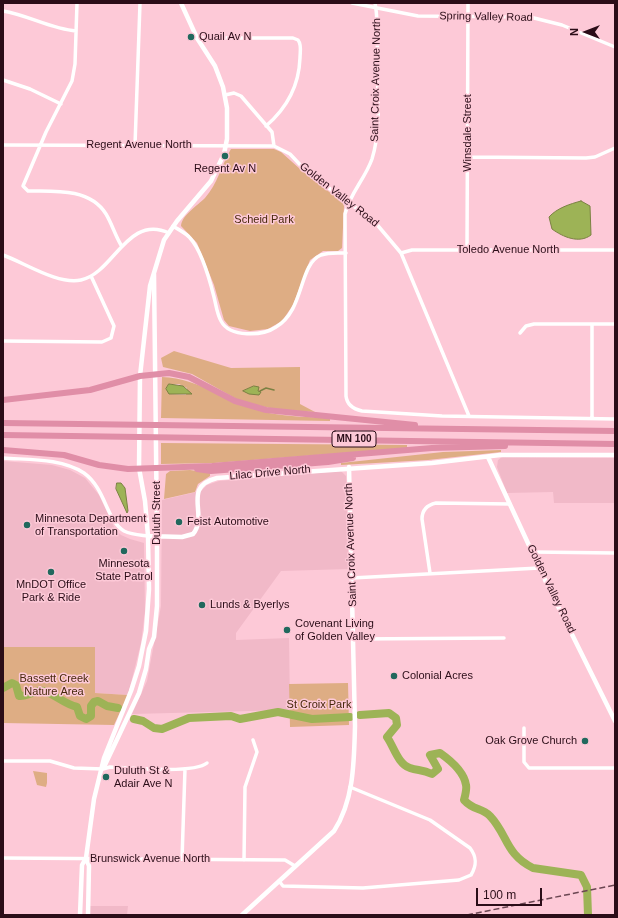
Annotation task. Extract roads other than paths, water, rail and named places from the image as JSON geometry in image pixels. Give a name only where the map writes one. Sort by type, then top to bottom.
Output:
[{"type":"highway","points":[[3,400],[90,390],[140,376],[156,373],[169,373],[189,377],[235,401],[270,411],[400,423],[436,428]]},
{"type":"highway","name":"MN 100","points":[[3,423],[615,431]]},
{"type":"highway","name":"MN 100","points":[[3,435],[615,444]]},
{"type":"highway","points":[[3,450],[64,455],[109,467],[156,468],[186,467],[411,449],[538,443]]},
{"type":"street","points":[[77,3],[74,73],[61,104],[40,145],[24,186],[28,191],[64,192],[75,194],[95,203],[106,214],[121,245]]},
{"type":"street","points":[[135,145],[140,3]]},
{"type":"street","points":[[181,3],[197,38],[215,66],[225,95],[234,93],[241,96],[274,136],[274,146]]},
{"type":"street","name":"Spring Valley Road","points":[[352,3],[418,16],[518,15],[540,19],[577,31],[615,47]]},
{"type":"street","name":"Saint Croix Avenue North","points":[[375,3],[377,137],[367,172],[349,202],[346,214],[346,396],[351,407],[366,412],[469,416]]},
{"type":"street","name":"Winsdale Street","points":[[467,250],[468,3]]},
{"type":"street","points":[[3,11],[26,16],[68,31],[76,32]]},
{"type":"street","points":[[197,38],[293,38],[298,40],[300,45],[300,68],[293,92],[282,110],[266,126]]},
{"type":"street","points":[[3,80],[30,89],[61,104]]},
{"type":"street","name":"Duluth Street","points":[[80,915],[82,865],[86,858],[94,799],[103,769],[107,748],[135,678],[146,630],[149,589],[148,536],[145,501],[139,468],[140,376],[148,300],[154,271],[161,248],[173,226],[211,181],[218,168],[226,146],[228,118],[225,95]]},
{"type":"street","name":"Regent Avenue North","points":[[3,145],[274,146]]},
{"type":"street","name":"Golden Valley Road","points":[[274,146],[290,154],[307,172],[374,221],[402,254],[469,416]]},
{"type":"street","points":[[468,157],[586,158],[595,157],[615,148]]},
{"type":"street","points":[[173,226],[187,235],[196,246],[210,282],[221,321],[228,328],[243,333],[261,334],[281,325],[294,309],[308,269],[313,261],[324,254],[346,253]]},
{"type":"street","points":[[3,255],[64,280],[80,280],[92,276],[102,270],[121,245],[140,232],[157,229],[169,233]]},
{"type":"street","name":"Toledo Avenue North","points":[[402,254],[412,250],[615,250]]},
{"type":"street","name":"Duluth Street","points":[[103,769],[139,693],[146,669],[149,649],[154,637],[157,606],[157,536],[154,271]]},
{"type":"street","points":[[3,341],[102,342],[111,338],[114,326],[92,276]]},
{"type":"street","points":[[520,333],[526,326],[534,324],[615,324]]},
{"type":"street","points":[[592,324],[592,418]]},
{"type":"street","points":[[469,416],[615,419]]},
{"type":"street","name":"Lilac Drive North","points":[[3,458],[65,464],[81,471],[91,479],[100,491],[118,526],[128,532],[148,536],[182,537],[193,534],[197,528],[198,492],[204,483],[217,478],[523,454],[615,455]]},
{"type":"street","name":"Golden Valley Road","points":[[488,457],[533,552],[539,568],[615,721]]},
{"type":"street","name":"Saint Croix Avenue North","points":[[242,915],[334,830],[343,817],[350,787],[355,726],[349,467]]},
{"type":"street","points":[[430,573],[422,519],[422,514],[427,506],[436,503],[510,504]]},
{"type":"street","points":[[533,552],[615,553]]},
{"type":"street","points":[[352,578],[539,568]]},
{"type":"street","points":[[353,638],[504,638]]},
{"type":"street","points":[[524,728],[524,762],[529,768],[615,768]]},
{"type":"street","points":[[244,860],[246,787],[257,752],[253,740]]},
{"type":"street","points":[[3,761],[50,761],[71,767],[103,769],[110,767],[185,769],[202,766],[207,763]]},
{"type":"street","points":[[182,859],[185,769]]},
{"type":"street","points":[[279,881],[283,886],[362,888],[459,880],[471,875],[476,863],[474,852],[470,848],[430,820],[350,787]]},
{"type":"street","name":"Brunswick Avenue North","points":[[3,858],[285,860],[295,866]]},
{"type":"street","name":"Duluth Street","points":[[86,858],[89,866],[88,915]]},
{"type":"waterway","points":[[260,391],[266,388],[274,390]]},
{"type":"waterway","points":[[3,688],[12,683],[16,685],[19,696],[44,691],[68,704],[77,707],[80,716],[86,719],[91,716],[91,706],[94,702],[98,701],[107,706],[118,708]]},
{"type":"waterway","points":[[134,719],[143,721],[154,728],[162,729],[189,718],[231,716],[240,719],[278,712],[312,719],[350,717]]},
{"type":"waterway","points":[[360,715],[389,713],[396,718],[397,725],[387,737],[399,759],[406,766],[432,774],[438,769],[430,755],[440,753],[452,763],[460,771],[465,780],[466,788],[464,800],[471,806],[484,811],[490,816],[517,857],[524,863],[533,868],[581,875],[587,887],[588,915]]},
{"type":"railway","points":[[467,915],[615,885]]},
{"type":"place","name":"Quail Av N","points":[[191,37]]},
{"type":"place","name":"Regent Av N","points":[[225,156]]},
{"type":"place","name":"Feist Automotive","points":[[179,522]]},
{"type":"place","name":"Minnesota Department of Transportation","points":[[27,525]]},
{"type":"place","name":"Minnesota State Patrol","points":[[124,551]]},
{"type":"place","name":"MnDOT Office Park & Ride","points":[[51,572]]},
{"type":"place","name":"Lunds & Byerlys","points":[[202,605]]},
{"type":"place","name":"Covenant Living of Golden Valley","points":[[287,630]]},
{"type":"place","name":"Colonial Acres","points":[[394,676]]},
{"type":"place","name":"Oak Grove Church","points":[[585,741]]},
{"type":"place","name":"Duluth St & Adair Ave N","points":[[106,777]]},
{"type":"park label","name":"Scheid Park","points":[[264,220]]},
{"type":"park label","name":"Bassett Creek Nature Area","points":[[54,685]]},
{"type":"park label","name":"St Croix Park","points":[[319,705]]}]
